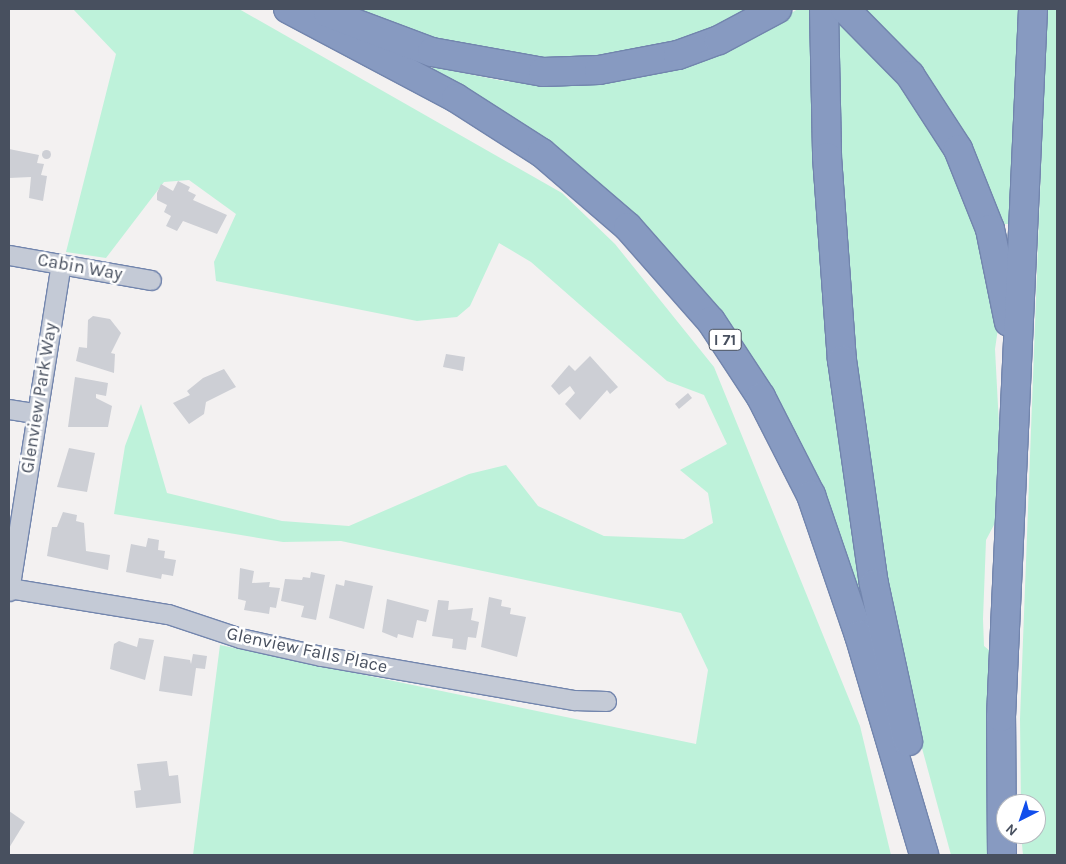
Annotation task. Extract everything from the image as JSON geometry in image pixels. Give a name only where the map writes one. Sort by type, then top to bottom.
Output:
[{"type":"highway","name":"I 71","points":[[288,9],[456,98],[542,153],[628,227],[711,321],[761,397],[811,495],[859,636],[924,855]]},
{"type":"highway","points":[[318,9],[432,52],[543,72],[599,70],[678,55],[719,40],[776,9]]},
{"type":"highway","points":[[1002,855],[999,775],[1015,355],[1021,305],[1033,9]]},
{"type":"highway","points":[[831,14],[910,74],[958,149],[990,229],[1015,355]]},
{"type":"highway","points":[[831,14],[834,278],[860,500],[895,682],[939,855]]},
{"type":"street","name":"Cabin Way","points":[[9,255],[150,280]]},
{"type":"street","name":"Glenview Park Way","points":[[9,589],[35,413],[61,264]]},
{"type":"street","points":[[9,409],[35,413]]},
{"type":"street","name":"Glenview Falls Place","points":[[9,589],[168,614],[240,638],[321,656],[574,700],[606,700]]},
{"type":"green space","points":[[73,9],[239,9],[562,193],[615,244],[714,367],[860,726],[891,855],[193,855],[220,645],[696,744],[708,670],[681,613],[341,541],[283,542],[114,514],[125,446],[141,404],[167,493],[282,521],[349,526],[469,474],[506,465],[538,506],[604,536],[684,539],[713,523],[708,493],[680,470],[727,444],[704,395],[667,381],[531,262],[499,243],[470,306],[457,317],[417,321],[216,281],[214,262],[236,214],[189,180],[164,182],[106,258],[66,252],[116,54]]},
{"type":"green space","points":[[343,9],[758,9],[635,59],[491,58]]},
{"type":"green space","points":[[798,9],[813,9],[830,357],[853,534],[883,674],[729,328],[432,70],[434,67],[503,81],[566,85],[757,33]]},
{"type":"green space","points":[[835,9],[855,27],[939,134],[980,232],[999,322],[995,349],[999,425],[995,523],[986,540],[983,619],[984,646],[990,651],[990,855],[951,855],[919,737],[891,604],[859,401],[837,127],[840,45],[836,43]]},
{"type":"green space","points":[[865,9],[1026,9],[1012,224],[1003,224],[944,101]]},
{"type":"green space","points":[[1047,9],[1057,9],[1057,855],[1023,855],[1022,844],[1046,844],[1046,794],[1021,794],[1020,719]]},
{"type":"building","points":[[9,149],[39,155],[37,163],[44,164],[41,175],[47,176],[43,201],[29,198],[31,177],[9,178]]},
{"type":"building","points":[[46,149],[51,154],[46,159],[41,154]]},
{"type":"building","points":[[178,181],[190,187],[188,191],[196,195],[193,200],[227,215],[217,234],[183,221],[177,231],[166,226],[171,216],[164,212],[167,205],[157,200],[157,193],[161,184],[173,191]]},
{"type":"building","points":[[93,316],[110,319],[121,333],[111,353],[115,354],[114,373],[76,361],[79,347],[87,348],[88,320]]},
{"type":"building","points":[[446,354],[465,357],[463,371],[443,367]]},
{"type":"building","points":[[590,356],[618,387],[610,394],[607,390],[580,420],[565,404],[575,393],[570,386],[559,395],[551,386],[569,365],[575,371]]},
{"type":"building","points":[[224,369],[236,387],[206,402],[204,414],[189,424],[173,403],[190,395],[187,391],[203,378]]},
{"type":"building","points":[[75,377],[108,383],[106,396],[96,394],[96,398],[112,406],[108,427],[68,427]]},
{"type":"building","points":[[688,393],[692,398],[679,409],[675,404]]},
{"type":"building","points":[[69,448],[95,453],[87,492],[57,487]]},
{"type":"building","points":[[63,512],[77,515],[76,521],[84,523],[86,551],[110,555],[108,570],[47,556],[52,527],[57,527]]},
{"type":"building","points":[[148,538],[159,540],[158,550],[165,551],[164,558],[176,560],[173,576],[162,574],[161,579],[126,572],[131,544],[146,547]]},
{"type":"building","points":[[240,568],[254,571],[252,583],[270,582],[269,587],[280,588],[276,608],[270,607],[269,614],[244,610],[246,601],[238,599]]},
{"type":"building","points":[[311,572],[325,575],[316,620],[301,617],[304,606],[281,601],[285,579],[302,580],[303,577],[310,578]]},
{"type":"building","points":[[345,580],[373,586],[364,629],[329,618],[336,584],[344,586]]},
{"type":"building","points":[[489,597],[502,600],[501,606],[511,608],[510,614],[526,617],[517,657],[481,647]]},
{"type":"building","points":[[387,599],[429,610],[426,622],[417,620],[413,638],[398,634],[397,638],[382,632]]},
{"type":"building","points":[[438,600],[449,601],[448,610],[473,608],[471,620],[479,622],[476,638],[468,637],[466,650],[452,648],[453,639],[432,636]]},
{"type":"building","points":[[139,638],[154,640],[145,680],[110,669],[114,644],[119,641],[137,647]]},
{"type":"building","points":[[193,654],[207,656],[205,669],[196,668],[192,696],[159,691],[164,656],[190,660],[191,664]]},
{"type":"building","points":[[167,761],[169,776],[178,775],[181,803],[136,808],[134,791],[141,790],[137,764]]},
{"type":"building","points":[[9,811],[25,822],[9,848]]}]
